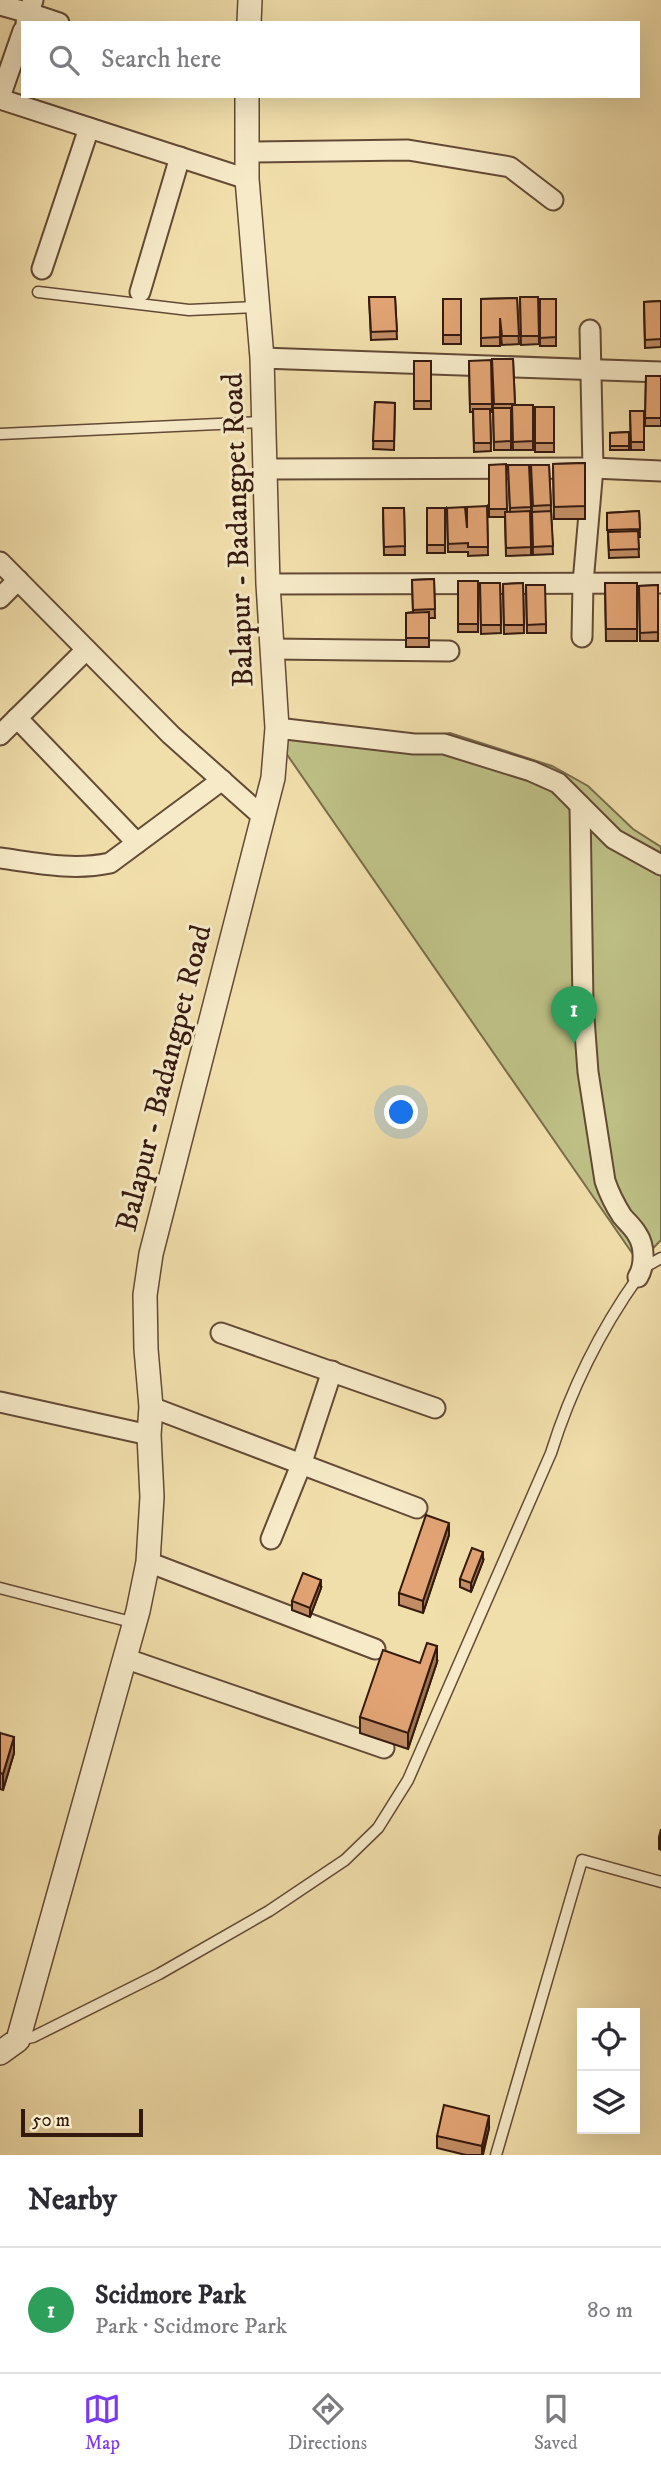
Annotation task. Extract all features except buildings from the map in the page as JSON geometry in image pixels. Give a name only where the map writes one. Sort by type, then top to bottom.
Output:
[{"type":"street","points":[[0,5],[28,17],[49,21]]},
{"type":"street","points":[[21,37],[0,98],[247,179]]},
{"type":"street","name":"Balapur - Badangpet Road","points":[[9,2047],[127,1659],[148,1562],[152,1497],[149,1435],[151,1407],[145,1295],[151,1254],[273,778],[277,728],[268,584],[262,358],[247,179],[247,98]]},
{"type":"street","points":[[42,269],[89,128]]},
{"type":"street","points":[[247,152],[408,150],[510,167],[554,200]]},
{"type":"street","points":[[140,292],[180,158]]},
{"type":"street","points":[[582,636],[583,583],[593,468],[590,330]]},
{"type":"street","points":[[262,358],[661,372]]},
{"type":"street","points":[[267,469],[593,468],[661,471]]},
{"type":"street","points":[[0,562],[172,734],[262,816]]},
{"type":"street","points":[[0,598],[18,580]]},
{"type":"street","points":[[268,584],[661,583]]},
{"type":"street","points":[[271,649],[449,651]]},
{"type":"street","points":[[0,735],[86,650]]},
{"type":"street","points":[[18,718],[137,844]]},
{"type":"street","points":[[277,728],[414,744],[444,744],[531,771],[558,783],[614,839],[661,865]]},
{"type":"street","points":[[0,858],[58,867],[90,867],[110,863],[222,780]]},
{"type":"street","points":[[580,806],[583,1005],[588,1072],[605,1181],[610,1196],[638,1235],[643,1252],[640,1273]]},
{"type":"street","points":[[221,1333],[435,1409]]},
{"type":"street","points":[[271,1539],[301,1465],[332,1371]]},
{"type":"street","points":[[0,1402],[149,1435]]},
{"type":"street","points":[[151,1407],[417,1508]]},
{"type":"street","points":[[148,1562],[375,1649]]},
{"type":"street","points":[[127,1659],[384,1748]]},
{"type":"lane","points":[[38,292],[189,310],[258,307]]},
{"type":"lane","points":[[0,435],[265,422]]},
{"type":"lane","points":[[9,2047],[159,1974],[269,1910],[345,1860],[378,1828],[408,1780],[551,1453],[580,1374],[601,1333],[640,1273],[661,1258]]},
{"type":"lane","points":[[0,1588],[135,1623]]},
{"type":"lane","points":[[496,2155],[582,1860],[661,1882]]},
{"type":"green space","points":[[321,722],[397,740],[450,733],[552,766],[588,786],[633,829],[661,847],[661,1240],[639,1263],[279,743]]},
{"type":"place","name":"Scidmore Park","points":[[574,1044]]}]
